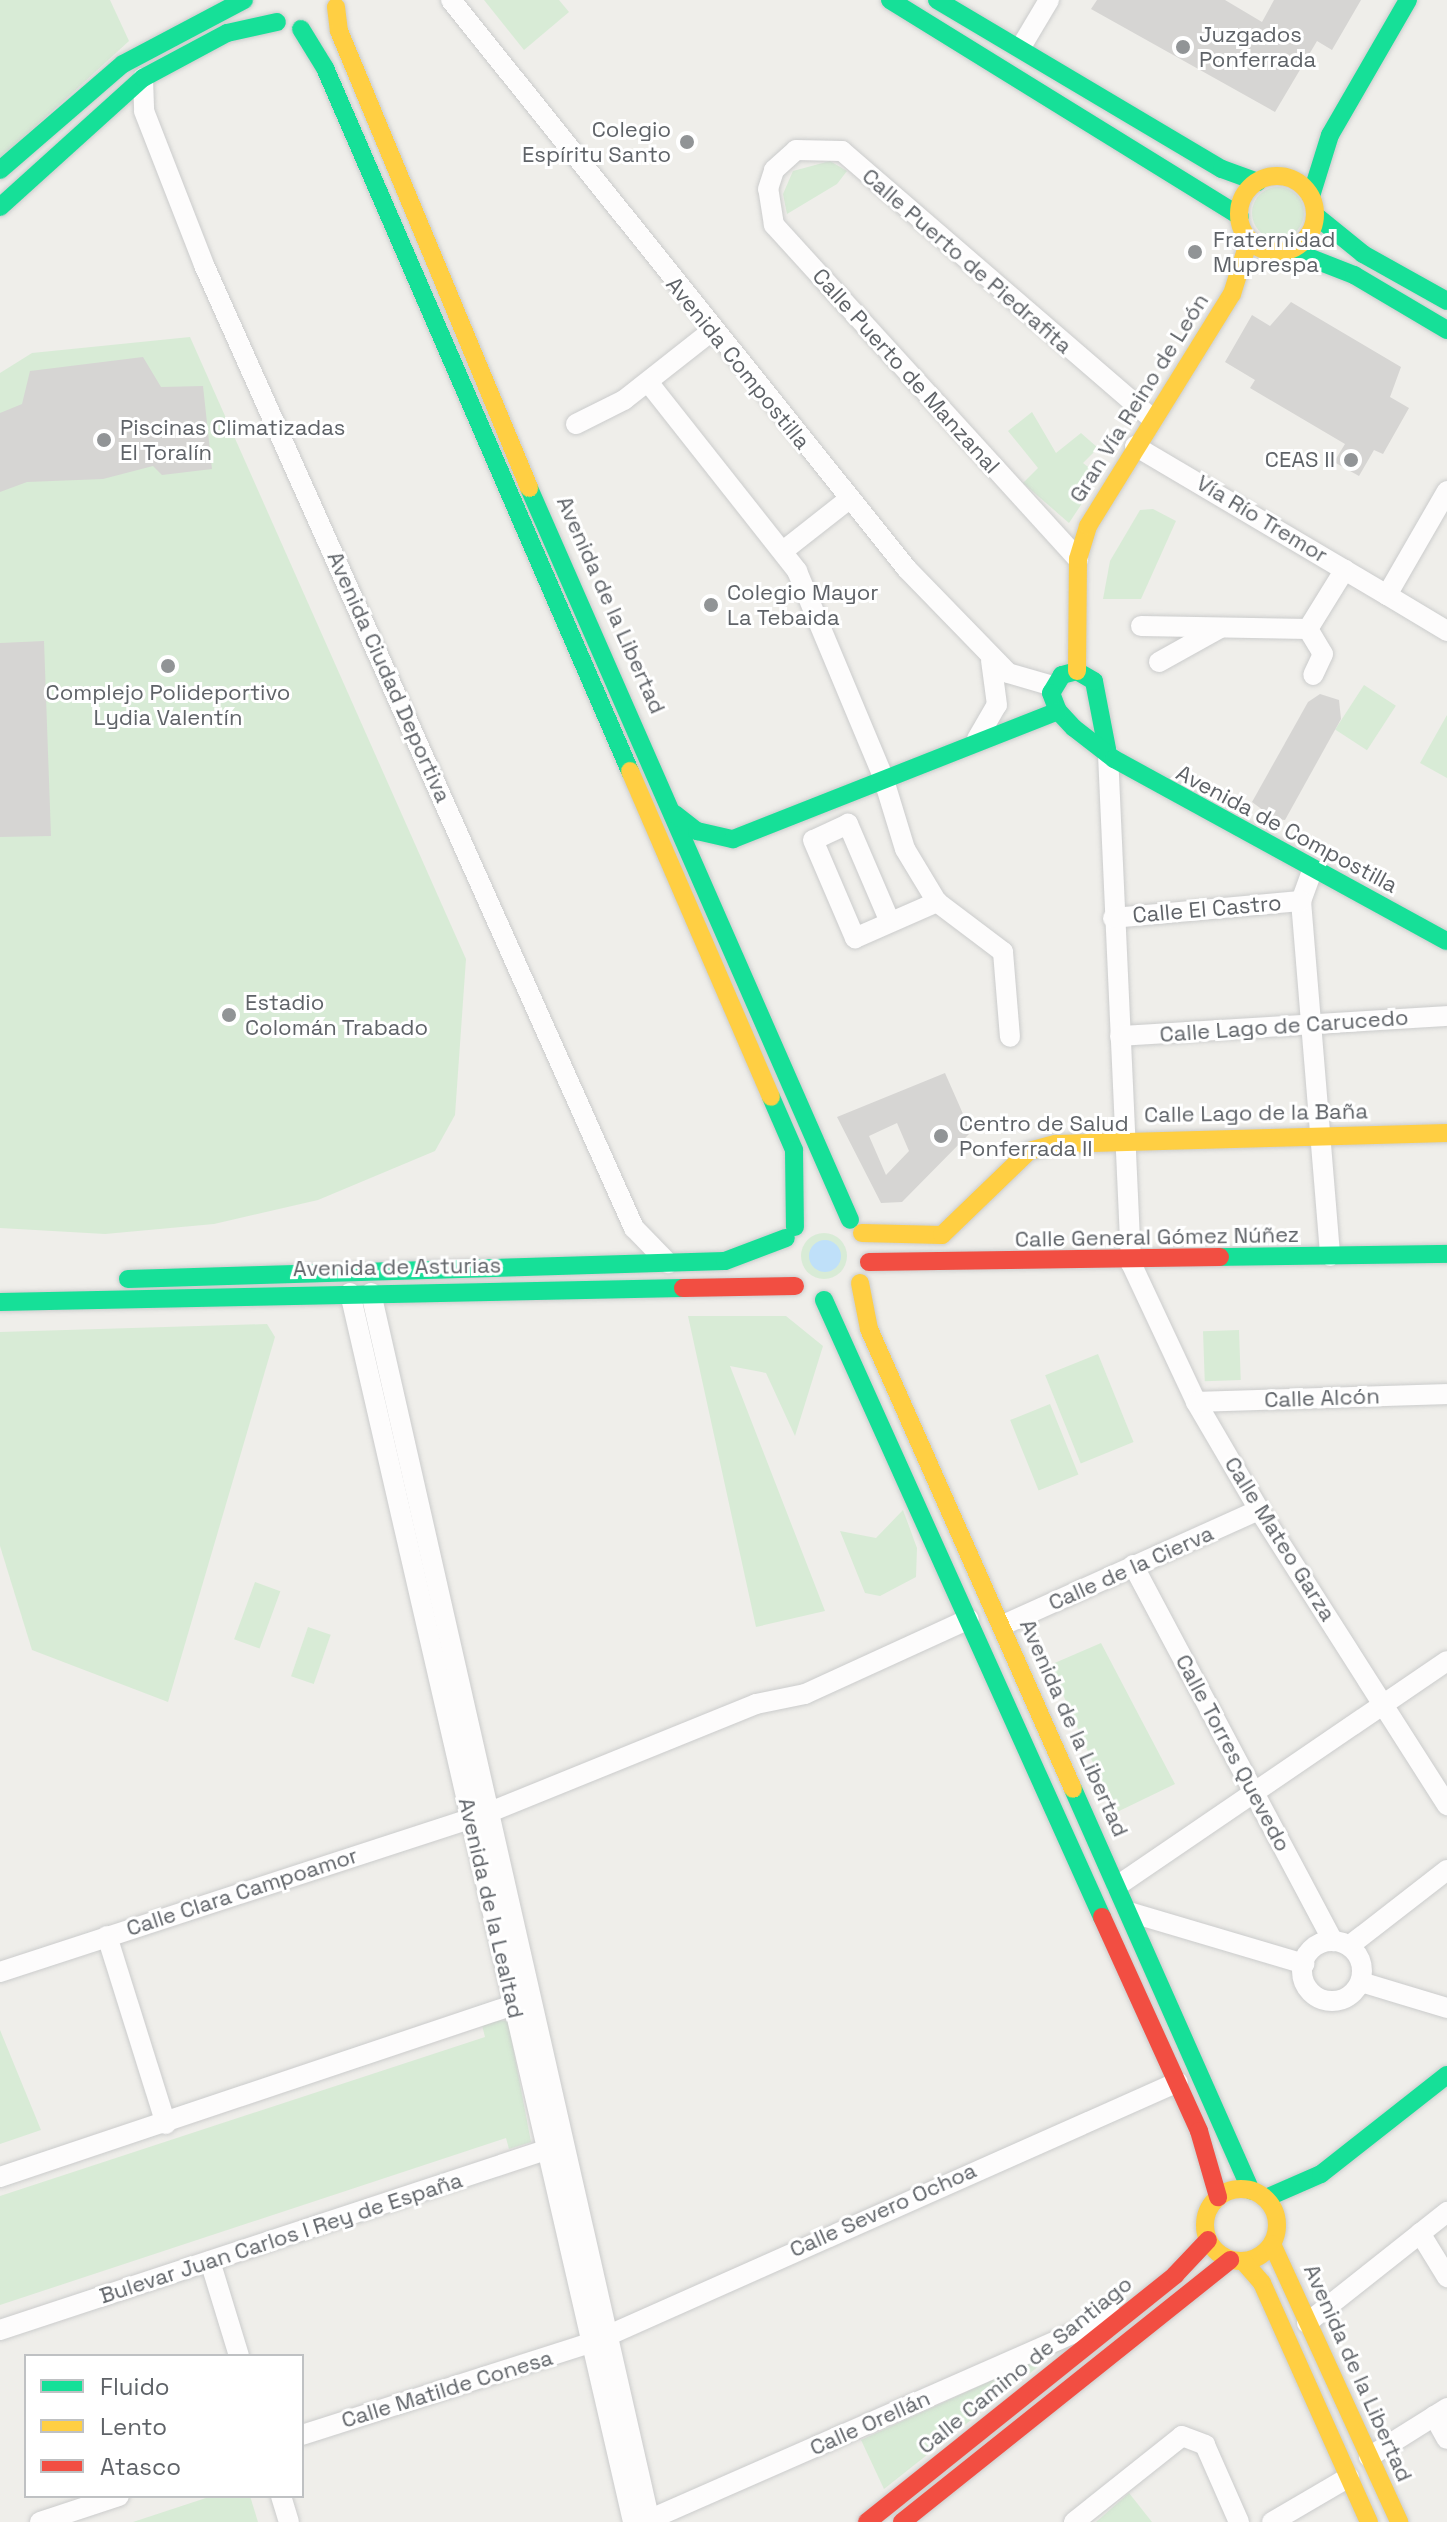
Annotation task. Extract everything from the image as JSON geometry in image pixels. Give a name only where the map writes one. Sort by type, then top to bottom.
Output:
[{"type":"main road","points":[[0,170],[123,64],[244,0]]},
{"type":"main road","points":[[262,0],[277,22]]},
{"type":"main road","points":[[890,0],[1240,216],[1249,240],[1354,275],[1447,330]]},
{"type":"main road","points":[[937,0],[1021,47],[1222,169],[1258,182],[1288,178],[1330,135]]},
{"type":"main road","points":[[1286,251],[1304,241],[1315,215],[1311,196],[1330,135],[1408,0]]},
{"type":"main road","points":[[301,29],[337,4]]},
{"type":"main road","name":"Avenida de la Libertad","points":[[337,4],[339,31],[501,422],[585,602],[856,1226]]},
{"type":"main road","points":[[0,207],[102,111],[143,78],[227,33],[277,22],[301,29],[325,68],[558,613],[794,1150],[790,1232],[784,1264],[795,1286],[824,1300],[1178,2082],[1218,2197]]},
{"type":"main road","points":[[1288,178],[1311,196]]},
{"type":"main road","points":[[1240,216],[1258,182]]},
{"type":"main road","points":[[1315,215],[1363,254],[1447,301]]},
{"type":"main road","name":"Gran Vía Reino de León","points":[[1077,671],[1078,559],[1088,526],[1232,294],[1249,240]]},
{"type":"main road","name":"Gran Vía Reino de León","points":[[1232,294],[1286,251]]},
{"type":"main road","points":[[558,613],[585,602]]},
{"type":"main road","points":[[568,636],[595,625]]},
{"type":"main road","points":[[675,813],[705,834],[733,839],[1056,704],[1077,671],[1097,689],[1108,754]]},
{"type":"main road","points":[[1056,704],[1087,715],[1097,689]]},
{"type":"main road","name":"Avenida de Compostilla","points":[[1056,704],[1108,754],[1142,778],[1447,941]]},
{"type":"main road","points":[[718,908],[721,864],[733,839]]},
{"type":"main road","name":"Calle Lago de la Baña","points":[[856,1226],[942,1235],[961,1224],[1029,1151],[1127,1140],[1447,1133]]},
{"type":"main road","points":[[790,1232],[821,1213],[856,1226],[869,1262],[860,1283],[824,1300]]},
{"type":"main road","name":"Avenida de Asturias","points":[[0,1283],[744,1260],[790,1232]]},
{"type":"main road","name":"Calle General Gómez Núñez","points":[[869,1262],[1131,1263],[1447,1254]]},
{"type":"main road","name":"Avenida de la Libertad","points":[[860,1283],[869,1329],[1258,2194]]},
{"type":"main road","name":"Avenida de Asturias","points":[[0,1302],[795,1286]]},
{"type":"main road","points":[[1237,2260],[1275,2236],[1321,2174],[1447,2075]]},
{"type":"main road","points":[[1218,2197],[1258,2194],[1321,2174]]},
{"type":"main road","points":[[1258,2194],[1275,2236]]},
{"type":"main road","points":[[1218,2197],[1206,2217],[1208,2240],[1237,2260],[1262,2283],[1369,2522]]},
{"type":"main road","name":"Avenida de la Libertad","points":[[1275,2236],[1307,2323],[1399,2522]]},
{"type":"main road","name":"Calle Camino de Santiago","points":[[867,2522],[1135,2306],[1208,2240]]},
{"type":"main road","name":"Calle Camino de Santiago","points":[[902,2522],[1237,2260]]},
{"type":"street","points":[[1021,47],[1049,0]]},
{"type":"street","name":"Avenida Compostilla","points":[[452,1],[849,499],[991,660],[1056,704]]},
{"type":"street","name":"Avenida Ciudad Deportiva","points":[[143,78],[151,134],[630,1219],[641,1242],[668,1263]]},
{"type":"street","points":[[102,111],[123,112],[151,134]]},
{"type":"street","name":"Calle Puerto de Piedrafita","points":[[774,170],[796,150],[842,151],[1152,419]]},
{"type":"street","name":"Calle Puerto de Manzanal","points":[[774,170],[768,189],[774,225],[1078,559]]},
{"type":"street","points":[[576,424],[648,382],[713,330]]},
{"type":"street","points":[[648,382],[783,551],[883,777],[905,849],[937,902],[1003,952],[1010,1037]]},
{"type":"street","name":"Vía Río Tremor","points":[[1135,446],[1447,631]]},
{"type":"street","points":[[1387,595],[1447,491]]},
{"type":"street","points":[[783,551],[849,499]]},
{"type":"street","points":[[1308,629],[1345,569]]},
{"type":"street","points":[[1141,626],[1308,629]]},
{"type":"street","points":[[1159,662],[1220,628]]},
{"type":"street","points":[[1308,629],[1323,654],[1313,675]]},
{"type":"street","points":[[977,739],[997,705],[991,660]]},
{"type":"street","points":[[1108,754],[1113,918],[1127,1140],[1131,1263]]},
{"type":"street","points":[[1110,797],[1142,778]]},
{"type":"street","points":[[890,922],[848,824],[813,840],[855,938],[937,902]]},
{"type":"street","points":[[1312,871],[1301,901],[1330,1256]]},
{"type":"street","name":"Calle El Castro","points":[[1113,918],[1301,901]]},
{"type":"street","name":"Calle Lago de Carucedo","points":[[1120,1036],[1447,1016]]},
{"type":"street","points":[[616,1265],[632,1245],[630,1219]]},
{"type":"street","name":"Calle Mateo Garza","points":[[1131,1263],[1196,1402],[1259,1510],[1447,1805]]},
{"type":"street","name":"Avenida de la Lealtad","points":[[350,1293],[644,2521]]},
{"type":"street","name":"Avenida de la Lealtad","points":[[371,1293],[477,1816]]},
{"type":"street","name":"Calle Alcón","points":[[1196,1402],[1447,1394]]},
{"type":"street","name":"Calle de la Cierva","points":[[1003,1625],[1259,1510]]},
{"type":"street","name":"Calle Torres Quevedo","points":[[1133,1565],[1256,1797],[1341,1943]]},
{"type":"street","name":"Avenida de la Lealtad","points":[[477,1816],[756,1704],[805,1694],[969,1619]]},
{"type":"street","points":[[1117,1886],[1256,1797],[1447,1661]]},
{"type":"street","name":"Calle Clara Campoamor","points":[[0,1972],[477,1816]]},
{"type":"street","points":[[1341,1943],[1361,1962],[1361,1982],[1341,2000],[1324,1999],[1309,1989],[1304,1964],[1311,1950],[1341,1943],[1447,1870]]},
{"type":"street","points":[[1129,1912],[1304,1964]]},
{"type":"street","points":[[107,1936],[166,2124]]},
{"type":"street","points":[[1361,1982],[1447,2008]]},
{"type":"street","points":[[0,2177],[166,2124],[521,2002]]},
{"type":"street","name":"Calle Severo Ochoa","points":[[599,2340],[1178,2082]]},
{"type":"street","name":"Bulevar Juan Carlos I Rey de España","points":[[0,2330],[554,2148]]},
{"type":"street","points":[[1307,2323],[1447,2212]]},
{"type":"street","points":[[1420,2233],[1447,2277]]},
{"type":"street","points":[[210,2261],[238,2354]]},
{"type":"street","name":"Calle Orellán","points":[[644,2521],[1135,2306]]},
{"type":"street","name":"Calle Matilde Conesa","points":[[304,2434],[599,2340]]},
{"type":"street","points":[[1369,2457],[1441,2412],[1447,2439]]},
{"type":"street","points":[[1074,2522],[1182,2436],[1205,2445],[1239,2522]]},
{"type":"street","points":[[1272,2522],[1349,2477]]},
{"type":"street","points":[[40,2522],[113,2498]]},
{"type":"street","points":[[282,2498],[289,2522]]},
{"type":"green space","points":[[0,0],[110,0],[129,41],[0,159]]},
{"type":"green space","points":[[484,0],[559,0],[569,12],[524,50]]},
{"type":"green space","points":[[830,161],[847,171],[837,184],[787,214],[783,194],[793,171]]},
{"type":"green space","points":[[1278,187],[1297,194],[1304,213],[1297,232],[1278,239],[1259,232],[1252,213],[1259,194]]},
{"type":"green space","name":"Complejo Polideportivo Lydia Valentín","points":[[190,337],[466,959],[455,1115],[435,1151],[318,1200],[214,1224],[105,1234],[0,1228],[0,373],[32,353]]},
{"type":"green space","points":[[1032,412],[1056,453],[1081,433],[1098,448],[1083,463],[1100,476],[1069,523],[1023,483],[1038,468],[1008,431]]},
{"type":"green space","points":[[1153,509],[1176,521],[1141,599],[1103,599],[1110,561],[1140,510]]},
{"type":"green space","points":[[1364,685],[1396,706],[1367,750],[1335,729]]},
{"type":"green space","points":[[1447,715],[1447,778],[1420,763]]},
{"type":"green space","points":[[824,1233],[841,1239],[847,1256],[841,1273],[824,1279],[807,1273],[801,1256],[807,1239]]},
{"type":"green space","points":[[688,1316],[786,1316],[823,1346],[795,1436],[766,1373],[730,1366],[825,1611],[756,1627]]},
{"type":"green space","points":[[267,1324],[275,1337],[168,1702],[32,1650],[0,1546],[0,1332]]},
{"type":"green space","points":[[1239,1330],[1241,1380],[1205,1381],[1203,1331]]},
{"type":"green space","points":[[1098,1354],[1134,1442],[1081,1463],[1045,1375]]},
{"type":"green space","points":[[1050,1404],[1078,1474],[1039,1491],[1010,1420]]},
{"type":"green space","points":[[903,1510],[917,1548],[916,1577],[880,1596],[865,1593],[840,1531],[876,1538]]},
{"type":"green space","points":[[255,1582],[280,1591],[260,1649],[234,1639]]},
{"type":"green space","points":[[308,1627],[331,1635],[314,1684],[291,1676]]},
{"type":"green space","points":[[1101,1643],[1175,1784],[1115,1813],[1050,1665]]},
{"type":"green space","points":[[497,2020],[508,2021],[531,2142],[509,2149],[506,2138],[0,2305],[0,2196],[485,2037],[482,2025]]},
{"type":"green space","points":[[0,2030],[41,2130],[0,2144]]},
{"type":"green space","points":[[1043,2357],[1044,2362],[884,2489],[861,2440]]},
{"type":"green space","points":[[1129,2493],[1152,2522],[1096,2522]]},
{"type":"green space","points":[[206,2498],[251,2498],[258,2522],[133,2522]]},
{"type":"water","points":[[825,1240],[836,1245],[841,1256],[836,1267],[825,1272],[814,1267],[809,1256],[814,1245]]},
{"type":"building","points":[[1097,0],[1225,0],[1262,22],[1274,0],[1361,0],[1332,50],[1317,41],[1275,112],[1091,9]]},
{"type":"building","points":[[1291,302],[1401,367],[1390,397],[1409,408],[1383,454],[1374,450],[1359,476],[1334,462],[1345,444],[1250,388],[1255,380],[1225,362],[1252,315],[1270,326]]},
{"type":"building","name":"Piscinas Climatizadas El Toralín","points":[[143,357],[161,387],[203,386],[212,469],[162,475],[153,466],[103,479],[27,482],[0,492],[0,413],[22,404],[30,371]]},
{"type":"building","points":[[44,641],[51,836],[0,837],[0,643]]},
{"type":"building","points":[[1320,694],[1339,700],[1341,719],[1285,820],[1275,819],[1252,802],[1308,702]]},
{"type":"building","name":"Centro de Salud Ponferrada II","points":[[945,1073],[971,1132],[902,1202],[881,1203],[837,1117]],"holes":[[[897,1123],[909,1151],[886,1175],[869,1136]]]},
{"type":"traffic: fast","points":[[0,170],[123,64],[244,0]]},
{"type":"traffic: fast","points":[[890,0],[1240,216]]},
{"type":"traffic: fast","points":[[937,0],[1222,169],[1258,182]]},
{"type":"traffic: fast","points":[[1311,196],[1330,135],[1408,0]]},
{"type":"traffic: fast","points":[[0,207],[143,78],[227,33],[277,22]]},
{"type":"traffic: fast","points":[[301,29],[325,68],[630,771]]},
{"type":"traffic: fast","points":[[1315,215],[1363,254],[1447,301]]},
{"type":"traffic: fast","points":[[1290,250],[1354,275],[1447,330]]},
{"type":"traffic: fast","points":[[529,488],[850,1220]]},
{"type":"traffic: fast","points":[[1108,754],[1094,681],[1077,671],[1062,675],[1051,693],[1058,711],[1074,728],[1114,759],[1447,941]]},
{"type":"traffic: fast","points":[[675,814],[697,831],[733,839],[1058,711]]},
{"type":"traffic: fast","points":[[771,1097],[794,1150],[795,1227]]},
{"type":"traffic: fast","points":[[128,1279],[725,1261],[786,1238]]},
{"type":"traffic: fast","points":[[1220,1257],[1447,1254]]},
{"type":"traffic: fast","points":[[0,1302],[683,1288]]},
{"type":"traffic: fast","points":[[824,1300],[1102,1917]]},
{"type":"traffic: fast","points":[[1073,1789],[1251,2190]]},
{"type":"traffic: fast","points":[[1266,2198],[1321,2174],[1447,2075]]},
{"type":"traffic: slow","points":[[336,7],[339,31],[529,488]]},
{"type":"traffic: slow","points":[[1277,176],[1291,179],[1304,187],[1312,200],[1315,214],[1312,228],[1304,241],[1291,249],[1277,252],[1263,249],[1250,241],[1242,228],[1239,214],[1242,200],[1250,187],[1263,179],[1277,176]]},
{"type":"traffic: slow","points":[[1077,671],[1078,559],[1088,526],[1232,294],[1249,240]]},
{"type":"traffic: slow","points":[[630,771],[771,1097]]},
{"type":"traffic: slow","points":[[862,1233],[942,1235],[1029,1151],[1056,1144],[1447,1133]]},
{"type":"traffic: slow","points":[[860,1283],[869,1329],[1073,1789]]},
{"type":"traffic: slow","points":[[1241,2189],[1261,2195],[1271,2205],[1277,2225],[1271,2245],[1261,2255],[1241,2261],[1221,2255],[1211,2245],[1205,2225],[1211,2205],[1221,2195],[1241,2189]]},
{"type":"traffic: slow","points":[[1272,2244],[1399,2522]]},
{"type":"traffic: slow","points":[[1243,2261],[1262,2283],[1369,2522]]},
{"type":"traffic: jam","points":[[869,1262],[1220,1257]]},
{"type":"traffic: jam","points":[[683,1288],[795,1286]]},
{"type":"traffic: jam","points":[[1102,1917],[1199,2131],[1218,2197]]},
{"type":"traffic: jam","points":[[867,2522],[1175,2275],[1208,2240]]},
{"type":"traffic: jam","points":[[902,2522],[1230,2260]]},
{"type":"place","name":"Juzgados Ponferrada","points":[[1183,47]]},
{"type":"place","name":"Colegio Espíritu Santo","points":[[687,142]]},
{"type":"place","name":"Fraternidad Muprespa","points":[[1195,252]]},
{"type":"place","name":"Piscinas Climatizadas El Toralín","points":[[104,440]]},
{"type":"place","name":"CEAS II","points":[[1351,460]]},
{"type":"place","name":"Colegio Mayor La Tebaida","points":[[711,605]]},
{"type":"place","name":"Complejo Polideportivo Lydia Valentín","points":[[168,666]]},
{"type":"place","name":"Estadio Colomán Trabado","points":[[229,1015]]},
{"type":"place","name":"Centro de Salud Ponferrada II","points":[[941,1136]]}]
